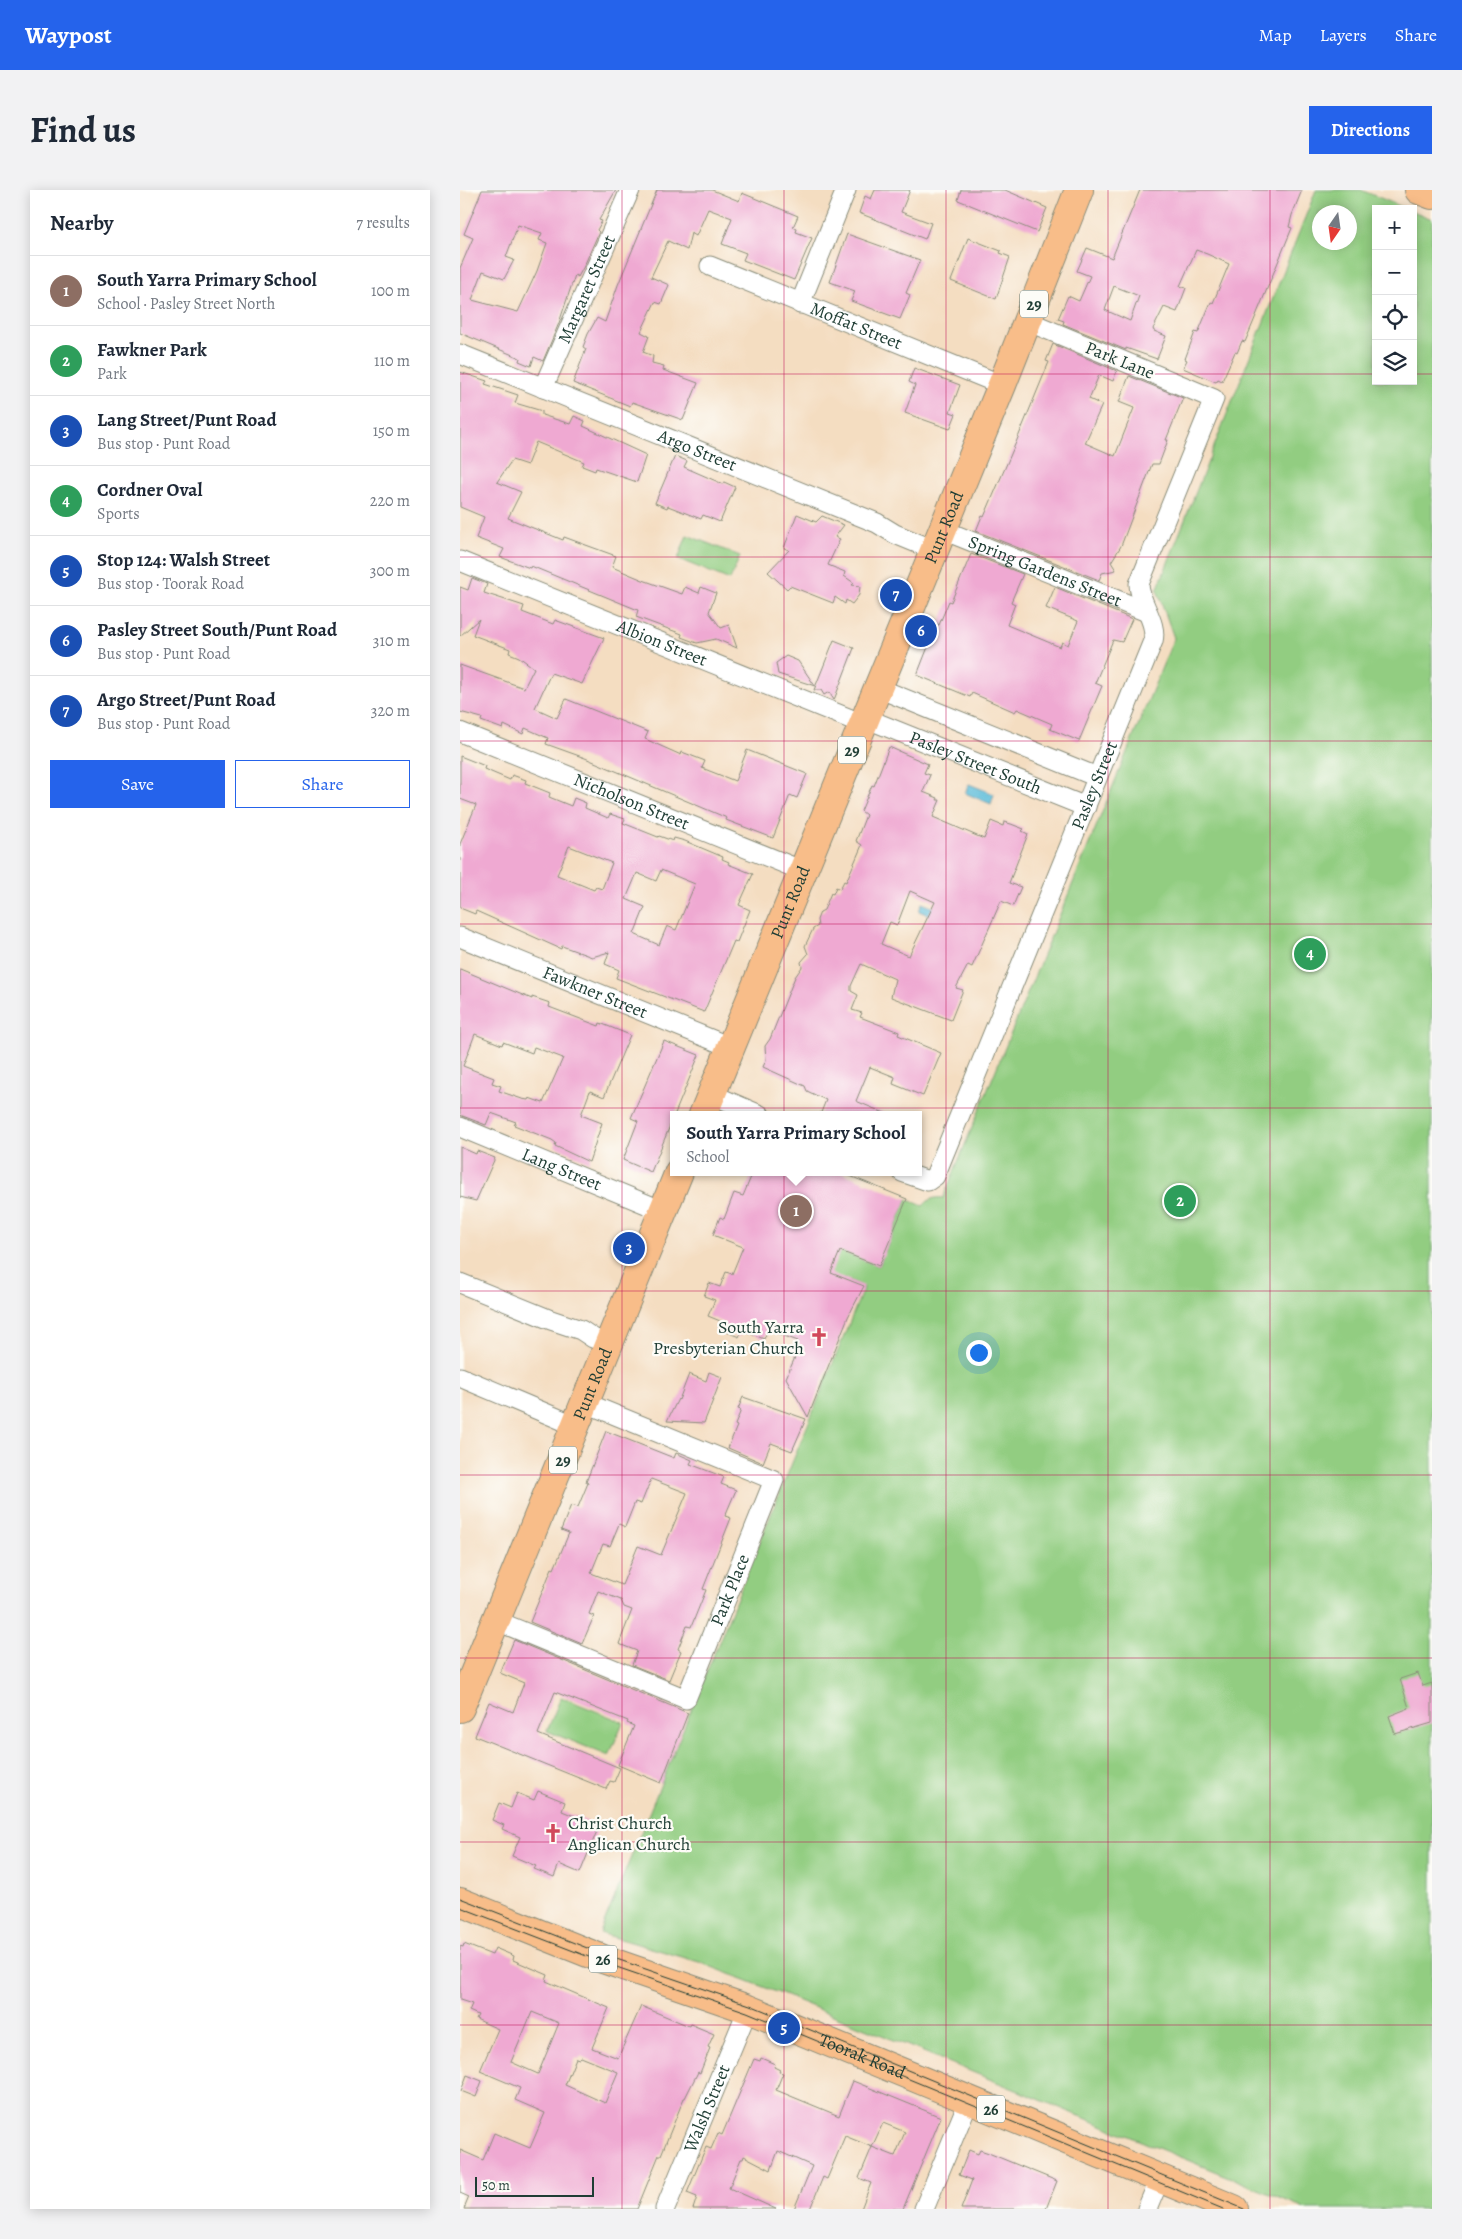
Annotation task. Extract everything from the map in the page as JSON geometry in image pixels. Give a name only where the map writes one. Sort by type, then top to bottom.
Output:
[{"type":"main road","name":"Punt Road","points":[[707,1104],[1002,385],[1079,190]]},
{"type":"main road","points":[[1419,190],[1432,195]]},
{"type":"main road","name":"Punt Road","points":[[460,1708],[610,1345],[677,1176]]},
{"type":"main road","name":"Toorak Road","points":[[460,1902],[603,1959],[748,2009],[1234,2209]]},
{"type":"street","name":"Margaret Street","points":[[543,388],[630,190]]},
{"type":"street","points":[[800,304],[846,190]]},
{"type":"street","name":"Moffat Street","points":[[710,266],[1002,385]]},
{"type":"street","name":"Park Lane","points":[[1026,321],[1214,399]]},
{"type":"street","name":"Argo Street","points":[[460,354],[877,523],[895,534],[938,540]]},
{"type":"street","name":"Pasley Street","points":[[914,1176],[928,1181],[933,1179],[938,1170],[1153,641],[1154,632],[1139,591],[1140,584],[1214,399]]},
{"type":"street","name":"Spring Gardens Street","points":[[938,540],[1147,612]]},
{"type":"street","name":"Albion Street","points":[[460,561],[864,721]]},
{"type":"street","name":"Pasley Street South","points":[[878,688],[1098,777]]},
{"type":"street","points":[[904,734],[916,704]]},
{"type":"street","name":"Pasley Street South","points":[[864,721],[904,734],[1086,807]]},
{"type":"street","name":"Nicholson Street","points":[[460,732],[803,871]]},
{"type":"street","name":"Fawkner Street","points":[[460,937],[730,1047]]},
{"type":"street","points":[[707,1104],[741,1111]]},
{"type":"street","name":"Lang Street","points":[[460,1128],[663,1211]]},
{"type":"street","points":[[460,1283],[581,1330],[593,1338],[610,1345]]},
{"type":"street","points":[[460,1377],[581,1415]]},
{"type":"street","name":"Park Place","points":[[497,1621],[686,1699],[774,1480],[581,1415]]},
{"type":"street","name":"Walsh Street","points":[[665,2209],[748,2009]]},
{"type":"street","points":[[924,2209],[969,2100]]},
{"type":"street","points":[[1147,2209],[1160,2178]]},
{"type":"green space","points":[[1316,190],[1361,190],[1397,205],[1372,205],[1372,385],[1417,385],[1417,213],[1432,219],[1432,2209],[1307,2209],[784,1995],[699,1962],[600,1933],[864,1287],[845,1278],[826,1281],[830,1253],[838,1256],[840,1250],[879,1266],[907,1199],[923,1206],[932,1199],[943,1198],[1174,638],[1157,590]]},
{"type":"green space","points":[[687,535],[740,556],[730,580],[678,559]]},
{"type":"green space","points":[[561,1697],[623,1722],[609,1756],[547,1731]]},
{"type":"water","points":[[969,784],[994,794],[991,804],[965,793]]},
{"type":"water","points":[[922,903],[944,912],[941,920],[919,911]]},
{"type":"building","points":[[482,190],[616,190],[599,220],[602,221],[597,230],[599,232],[584,266],[578,277],[575,275],[559,323],[543,361],[534,357],[531,366],[519,361],[520,358],[460,333],[460,268],[473,238],[464,234]],"holes":[[[518,225],[542,233],[539,240],[547,243],[537,271],[518,312],[472,300],[483,271],[504,279],[514,260],[506,257]]]},
{"type":"building","points":[[657,190],[712,190],[739,201],[742,193],[798,216],[793,227],[797,229],[796,232],[812,238],[794,280],[743,260],[746,253],[722,244],[732,218],[708,209],[696,236],[691,233],[687,250],[668,241],[651,277],[669,285],[661,304],[655,302],[641,332],[649,336],[643,352],[653,356],[652,363],[664,366],[663,370],[698,383],[683,420],[632,402],[630,406],[573,383],[586,349],[583,347],[588,334],[597,318],[605,322]]},
{"type":"building","points":[[875,190],[910,190],[901,212],[931,223],[925,239],[859,213],[865,196],[871,199]]},
{"type":"building","points":[[961,190],[1005,190],[1047,208],[1037,232],[958,200]]},
{"type":"building","points":[[1140,190],[1302,190],[1292,215],[1289,227],[1292,228],[1253,323],[1245,342],[1242,341],[1237,353],[1235,352],[1222,381],[1218,379],[1216,382],[1183,368],[1195,332],[1198,333],[1211,302],[1213,303],[1229,264],[1196,250],[1180,286],[1186,288],[1177,312],[1164,307],[1153,329],[1166,336],[1157,359],[1126,348],[1126,350],[1063,324],[1064,321],[1058,319],[1068,296],[1079,301],[1090,276],[1077,271],[1087,248],[1112,258]],"holes":[[[1114,286],[1139,296],[1130,321],[1105,310]]]},
{"type":"building","points":[[847,234],[920,260],[906,293],[910,295],[900,319],[851,301],[855,291],[830,282]]},
{"type":"building","points":[[968,238],[1001,251],[1000,253],[1010,257],[996,299],[951,281]]},
{"type":"building","points":[[1053,344],[1117,371],[1113,381],[1099,375],[1089,399],[1102,405],[1085,443],[1115,456],[1134,408],[1119,402],[1129,376],[1183,398],[1166,440],[1168,440],[1159,464],[1152,464],[1121,546],[1111,562],[1116,570],[1102,573],[1099,580],[976,531],[982,516],[984,517],[1017,440],[1049,362],[1046,361]]},
{"type":"building","points":[[914,368],[960,385],[950,412],[956,414],[950,429],[905,413],[915,385],[909,382]]},
{"type":"building","points":[[460,372],[487,381],[485,384],[518,395],[515,403],[542,411],[542,415],[570,424],[574,416],[585,421],[583,426],[646,455],[637,482],[596,468],[595,471],[582,466],[584,462],[536,442],[527,465],[512,460],[497,482],[521,492],[508,518],[563,540],[564,537],[616,556],[612,567],[643,580],[682,594],[685,587],[699,593],[701,587],[716,593],[709,612],[721,628],[729,625],[737,648],[716,639],[697,643],[681,637],[682,634],[636,617],[638,610],[531,566],[530,568],[500,557],[504,549],[476,538],[484,517],[460,507]]},
{"type":"building","points":[[675,456],[687,461],[684,467],[723,484],[724,482],[735,487],[720,522],[703,515],[701,519],[655,503]]},
{"type":"building","points":[[797,514],[816,522],[822,516],[844,525],[835,537],[840,539],[828,565],[845,572],[844,576],[854,583],[852,585],[860,586],[859,595],[852,604],[846,600],[845,604],[835,597],[833,603],[790,586],[787,589],[768,572],[789,550],[784,548]]},
{"type":"building","points":[[971,554],[1023,574],[1011,602],[1015,604],[1007,625],[1060,647],[1062,642],[1068,645],[1078,621],[1046,608],[1055,587],[1132,619],[1122,642],[1113,640],[1095,683],[1102,686],[1079,741],[1050,729],[1052,724],[1017,709],[1015,712],[972,693],[970,697],[917,675],[937,624],[939,625],[949,601],[951,602]]},
{"type":"building","points":[[472,578],[487,584],[484,593],[524,606],[522,612],[553,624],[555,620],[604,638],[582,684],[551,673],[535,708],[557,718],[566,699],[648,732],[645,739],[681,755],[682,752],[705,761],[702,768],[735,781],[747,750],[807,774],[797,798],[790,795],[773,838],[726,820],[727,818],[585,758],[546,744],[548,738],[525,728],[523,734],[504,725],[503,729],[481,721],[482,718],[460,712],[460,665],[524,688],[534,668],[519,657],[509,653],[510,649],[473,635],[479,619],[460,636],[460,587],[468,590]]},
{"type":"building","points":[[834,640],[854,648],[834,700],[829,692],[824,695],[821,690],[814,690]]},
{"type":"building","points":[[786,656],[798,661],[815,686],[778,674],[776,663]]},
{"type":"building","points":[[889,747],[928,764],[924,773],[930,775],[923,792],[940,800],[933,817],[984,839],[991,821],[1003,826],[1004,822],[1024,829],[1022,831],[1028,834],[1009,883],[1021,887],[1013,906],[1001,901],[972,967],[968,965],[956,988],[963,990],[951,1020],[891,997],[895,979],[861,964],[851,986],[851,991],[858,995],[852,1010],[862,1013],[860,1017],[899,1032],[898,1035],[941,1053],[923,1096],[893,1084],[895,1077],[870,1067],[856,1101],[880,1111],[822,1111],[826,1100],[807,1091],[805,1086],[763,1067],[766,1060],[765,1046],[770,1039],[795,977],[802,967],[801,962],[808,954],[805,946],[813,929],[818,926],[817,920],[820,912],[824,910],[831,893],[833,894],[836,887],[840,889],[844,881],[846,882],[862,845],[856,841],[866,815],[861,811],[872,785],[874,786]],"holes":[[[910,891],[935,902],[909,956],[881,944],[890,922],[897,925]]]},
{"type":"building","points":[[460,756],[485,766],[484,769],[510,780],[512,775],[526,780],[525,783],[550,793],[549,797],[571,806],[574,798],[586,803],[585,808],[608,818],[610,814],[625,819],[623,823],[658,837],[673,841],[674,838],[685,841],[723,857],[722,859],[729,862],[728,864],[753,874],[739,905],[750,910],[737,942],[734,941],[704,1012],[616,978],[619,970],[605,964],[609,952],[592,957],[562,946],[561,949],[476,911],[475,914],[460,908],[460,844],[476,805],[460,799]],"holes":[[[569,846],[612,863],[602,889],[596,887],[594,890],[557,875]],[[661,870],[695,884],[676,930],[667,926],[659,945],[634,934],[645,907],[626,899],[637,873],[656,881]]]},
{"type":"building","points":[[460,969],[532,999],[532,997],[550,1003],[549,1007],[599,1026],[600,1023],[630,1035],[604,1097],[590,1091],[581,1115],[602,1123],[589,1162],[555,1146],[556,1143],[552,1140],[514,1125],[516,1122],[491,1113],[486,1125],[460,1115]],"holes":[[[475,1034],[502,1045],[503,1042],[532,1053],[534,1047],[563,1058],[543,1103],[529,1098],[528,1100],[522,1099],[499,1091],[501,1086],[492,1083],[494,1078],[463,1066]]]},
{"type":"building","points":[[664,1041],[699,1055],[676,1111],[670,1111],[670,1126],[651,1172],[623,1160],[638,1121],[631,1118]]},
{"type":"building","points":[[460,1147],[476,1154],[477,1151],[495,1158],[476,1201],[460,1197]]},
{"type":"building","points":[[751,1176],[850,1176],[907,1199],[879,1266],[840,1251],[831,1273],[864,1286],[848,1317],[808,1417],[786,1378],[796,1355],[794,1354],[798,1341],[768,1330],[764,1339],[742,1330],[739,1337],[722,1330],[725,1323],[708,1316],[715,1300],[704,1296],[709,1283],[720,1287],[726,1272],[732,1274],[743,1247],[713,1235],[720,1217],[724,1219],[734,1193],[743,1196]]},
{"type":"building","points":[[709,1372],[722,1377],[704,1423],[667,1421],[679,1400],[689,1374],[706,1381]]},
{"type":"building","points":[[743,1397],[806,1419],[792,1451],[771,1443],[763,1463],[728,1448],[737,1426],[735,1425],[741,1410],[738,1409]]},
{"type":"building","points":[[606,1431],[674,1458],[676,1453],[692,1460],[690,1464],[724,1477],[721,1484],[736,1490],[725,1516],[731,1518],[703,1589],[706,1590],[691,1627],[687,1626],[678,1649],[681,1651],[669,1680],[632,1665],[637,1651],[619,1644],[632,1610],[624,1607],[621,1600],[598,1591],[589,1614],[594,1616],[582,1644],[530,1622],[552,1568],[554,1569],[569,1533],[561,1530],[571,1505],[578,1507],[588,1483],[586,1482]],"holes":[[[651,1479],[687,1493],[661,1555],[638,1546],[622,1585],[591,1573],[603,1544],[610,1546],[619,1524],[625,1527],[635,1502],[641,1504]]]},
{"type":"building","points":[[514,1640],[688,1713],[661,1783],[618,1765],[634,1726],[627,1723],[628,1721],[555,1692],[538,1734],[620,1768],[614,1782],[610,1781],[606,1789],[475,1736],[489,1702],[513,1712],[524,1683],[500,1673]]},
{"type":"building","points":[[1418,1673],[1423,1686],[1432,1683],[1432,1723],[1395,1734],[1389,1716],[1409,1708],[1400,1679]]},
{"type":"building","name":"Christ Church Anglican Church","points":[[538,1791],[565,1802],[562,1811],[599,1826],[580,1873],[559,1864],[554,1877],[534,1869],[536,1866],[512,1856],[520,1837],[502,1829],[504,1825],[492,1820],[499,1803],[511,1808],[517,1793],[534,1800]]},
{"type":"building","points":[[464,1944],[492,1955],[495,1948],[514,1956],[513,1960],[548,1975],[546,1981],[609,2008],[592,2048],[618,2058],[641,2006],[714,2034],[700,2073],[698,2072],[684,2098],[637,2209],[464,2209],[469,2197],[460,2193],[460,2150],[483,2160],[494,2133],[530,2148],[545,2113],[515,2100],[520,2088],[480,2071],[498,2029],[476,2019],[478,2015],[469,2011],[472,2004],[460,2000],[460,1946],[463,1947]],"holes":[[[532,2012],[559,2023],[538,2074],[511,2062]],[[581,2057],[618,2072],[605,2103],[565,2085],[576,2058],[579,2059]]]},
{"type":"building","points":[[761,2058],[775,2064],[774,2067],[783,2073],[776,2090],[839,2116],[853,2081],[941,2117],[903,2209],[861,2209],[871,2183],[859,2178],[872,2147],[845,2136],[827,2179],[823,2177],[810,2209],[794,2209],[812,2166],[778,2151],[771,2170],[744,2156],[729,2188],[776,2209],[693,2209],[697,2197],[687,2193],[706,2147],[711,2149],[718,2133],[722,2135],[754,2059],[760,2061]],"holes":[[[883,2123],[905,2132],[895,2156],[872,2147]]]},
{"type":"building","points":[[467,2075],[482,2081],[476,2097],[461,2091]]},
{"type":"building","points":[[969,2150],[978,2154],[980,2150],[986,2152],[1057,2181],[1046,2209],[961,2209],[972,2180],[959,2175]]},
{"type":"tram line","points":[[460,1898],[605,1955],[750,2005],[1244,2209]]},
{"type":"tram line","points":[[460,1907],[602,1962],[747,2012],[1223,2209]]},
{"type":"place","name":"Argo Street/Punt Road","points":[[896,595]]},
{"type":"place","name":"Pasley Street South/Punt Road","points":[[921,631]]},
{"type":"place","name":"Cordner Oval","points":[[1310,954]]},
{"type":"place","name":"Fawkner Park","points":[[1180,1201]]},
{"type":"place","name":"South Yarra Primary School","points":[[796,1211]]},
{"type":"place","name":"Lang Street/Punt Road","points":[[629,1248]]},
{"type":"place","name":"South Yarra Presbyterian Church","points":[[819,1337]]},
{"type":"place","name":"Christ Church Anglican Church","points":[[553,1833]]},
{"type":"place","name":"Stop 124: Walsh Street","points":[[784,2028]]}]
